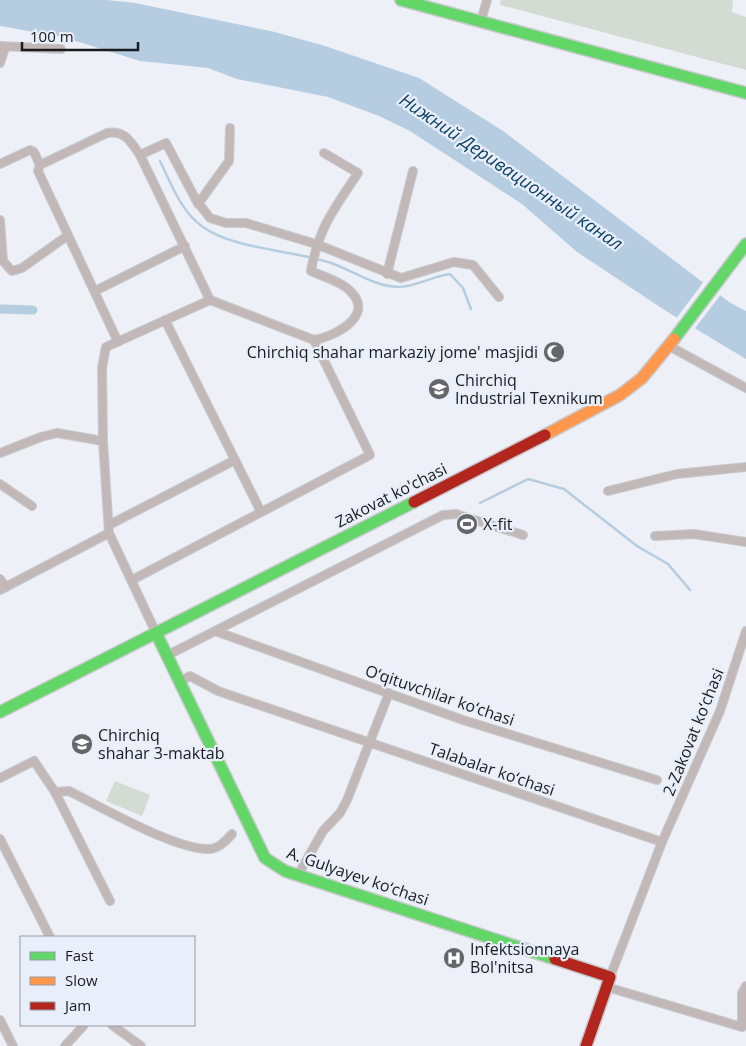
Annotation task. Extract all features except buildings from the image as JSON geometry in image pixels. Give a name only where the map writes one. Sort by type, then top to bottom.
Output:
[{"type":"main road","points":[[401,0],[482,18],[746,85]]},
{"type":"main road","points":[[432,0],[482,18],[746,93]]},
{"type":"main road","name":"Zakovat ko'chasi","points":[[0,712],[596,409],[620,394],[642,378],[669,346],[746,244]]},
{"type":"main road","name":"A. Gulyayev ko‘chasi","points":[[156,633],[256,845],[264,858],[276,866],[298,874],[609,982]]},
{"type":"main road","points":[[586,1046],[609,982]]},
{"type":"street","points":[[482,18],[487,0]]},
{"type":"street","points":[[0,63],[3,47],[61,49]]},
{"type":"street","points":[[198,204],[229,161],[230,128]]},
{"type":"street","points":[[40,165],[107,133],[125,134],[140,155],[210,300],[314,340],[329,338],[352,322],[357,303],[354,294],[346,288],[311,271],[316,244],[328,216],[358,173],[324,153]]},
{"type":"street","points":[[140,155],[166,144],[198,204],[210,218],[226,223],[246,223],[316,244],[401,278],[454,262],[473,265],[500,297]]},
{"type":"street","points":[[0,164],[30,150],[34,152],[40,165],[38,171],[118,342]]},
{"type":"street","points":[[387,274],[413,171]]},
{"type":"street","points":[[0,220],[3,261],[12,271],[22,268],[67,236]]},
{"type":"street","points":[[95,291],[185,246]]},
{"type":"street","points":[[156,633],[109,529],[103,442],[102,368],[106,347],[210,300]]},
{"type":"street","points":[[165,320],[262,512]]},
{"type":"street","points":[[132,580],[370,455],[314,340]]},
{"type":"street","points":[[669,346],[746,388]]},
{"type":"street","points":[[0,453],[41,436],[57,433],[103,442]]},
{"type":"street","points":[[0,579],[3,589],[235,460]]},
{"type":"street","points":[[608,491],[677,474],[746,467]]},
{"type":"street","points":[[0,484],[32,506]]},
{"type":"street","points":[[166,656],[449,513],[523,535]]},
{"type":"street","points":[[655,536],[694,534],[746,542]]},
{"type":"street","name":"O‘qituvchilar ko‘chasi","points":[[215,631],[463,720],[658,780]]},
{"type":"street","name":"2-Zakovat ko‘chasi","points":[[662,842],[720,711],[746,631]]},
{"type":"street","name":"Talabalar ko‘chasi","points":[[178,682],[190,676],[218,691],[662,842]]},
{"type":"street","points":[[298,874],[323,831],[340,812],[347,800],[389,693]]},
{"type":"street","points":[[0,778],[34,761],[55,792],[110,901]]},
{"type":"street","points":[[55,792],[69,791],[166,839],[200,848],[212,849],[224,842],[232,834]]},
{"type":"street","points":[[0,839],[49,936]]},
{"type":"street","points":[[662,842],[609,982],[742,1027],[742,993],[746,986]]},
{"type":"street","points":[[0,1020],[13,1046]]},
{"type":"street","points":[[65,1046],[83,1026]]},
{"type":"street","points":[[113,1026],[141,1046]]},
{"type":"shaded area","points":[[501,0],[733,0],[732,12],[746,17],[746,70],[500,5]]},
{"type":"shaded area","points":[[115,781],[150,795],[142,816],[106,801]]},
{"type":"water","name":"Нижний Деривационный канал","points":[[0,0],[107,0],[135,3],[275,32],[325,46],[419,78],[503,131],[729,302],[746,311],[746,359],[666,311],[577,252],[522,204],[410,131],[379,116],[328,97],[237,79],[208,68],[140,61],[63,37],[0,26]]},
{"type":"pier","points":[[705,280],[722,293],[693,331],[675,320]]},
{"type":"waterway","points":[[160,161],[177,197],[195,221],[216,234],[247,245],[331,263],[372,281],[389,286],[404,287],[450,274],[463,288],[471,309]]},
{"type":"waterway","points":[[0,309],[33,310]]},
{"type":"waterway","points":[[480,503],[528,479],[564,489],[637,546],[668,564],[690,590]]},
{"type":"traffic: fast","points":[[401,0],[746,93]]},
{"type":"traffic: fast","points":[[674,339],[746,244]]},
{"type":"traffic: fast","points":[[0,712],[414,502]]},
{"type":"traffic: fast","points":[[156,633],[265,858],[285,871],[555,959]]},
{"type":"traffic: slow","points":[[545,435],[620,395],[642,378],[674,339]]},
{"type":"traffic: jam","points":[[414,502],[545,435]]},
{"type":"traffic: jam","points":[[555,959],[610,977],[586,1046]]},
{"type":"place","name":"Chirchiq shahar markaziy jome' masjidi","points":[[554,352]]},
{"type":"place","name":"Chirchiq Industrial Texnikum","points":[[439,389]]},
{"type":"place","name":"X-fit","points":[[467,524]]},
{"type":"place","name":"Chirchiq shahar 3-maktab","points":[[82,744]]},
{"type":"place","name":"Infektsionnaya Bol'nitsa","points":[[454,958]]}]
